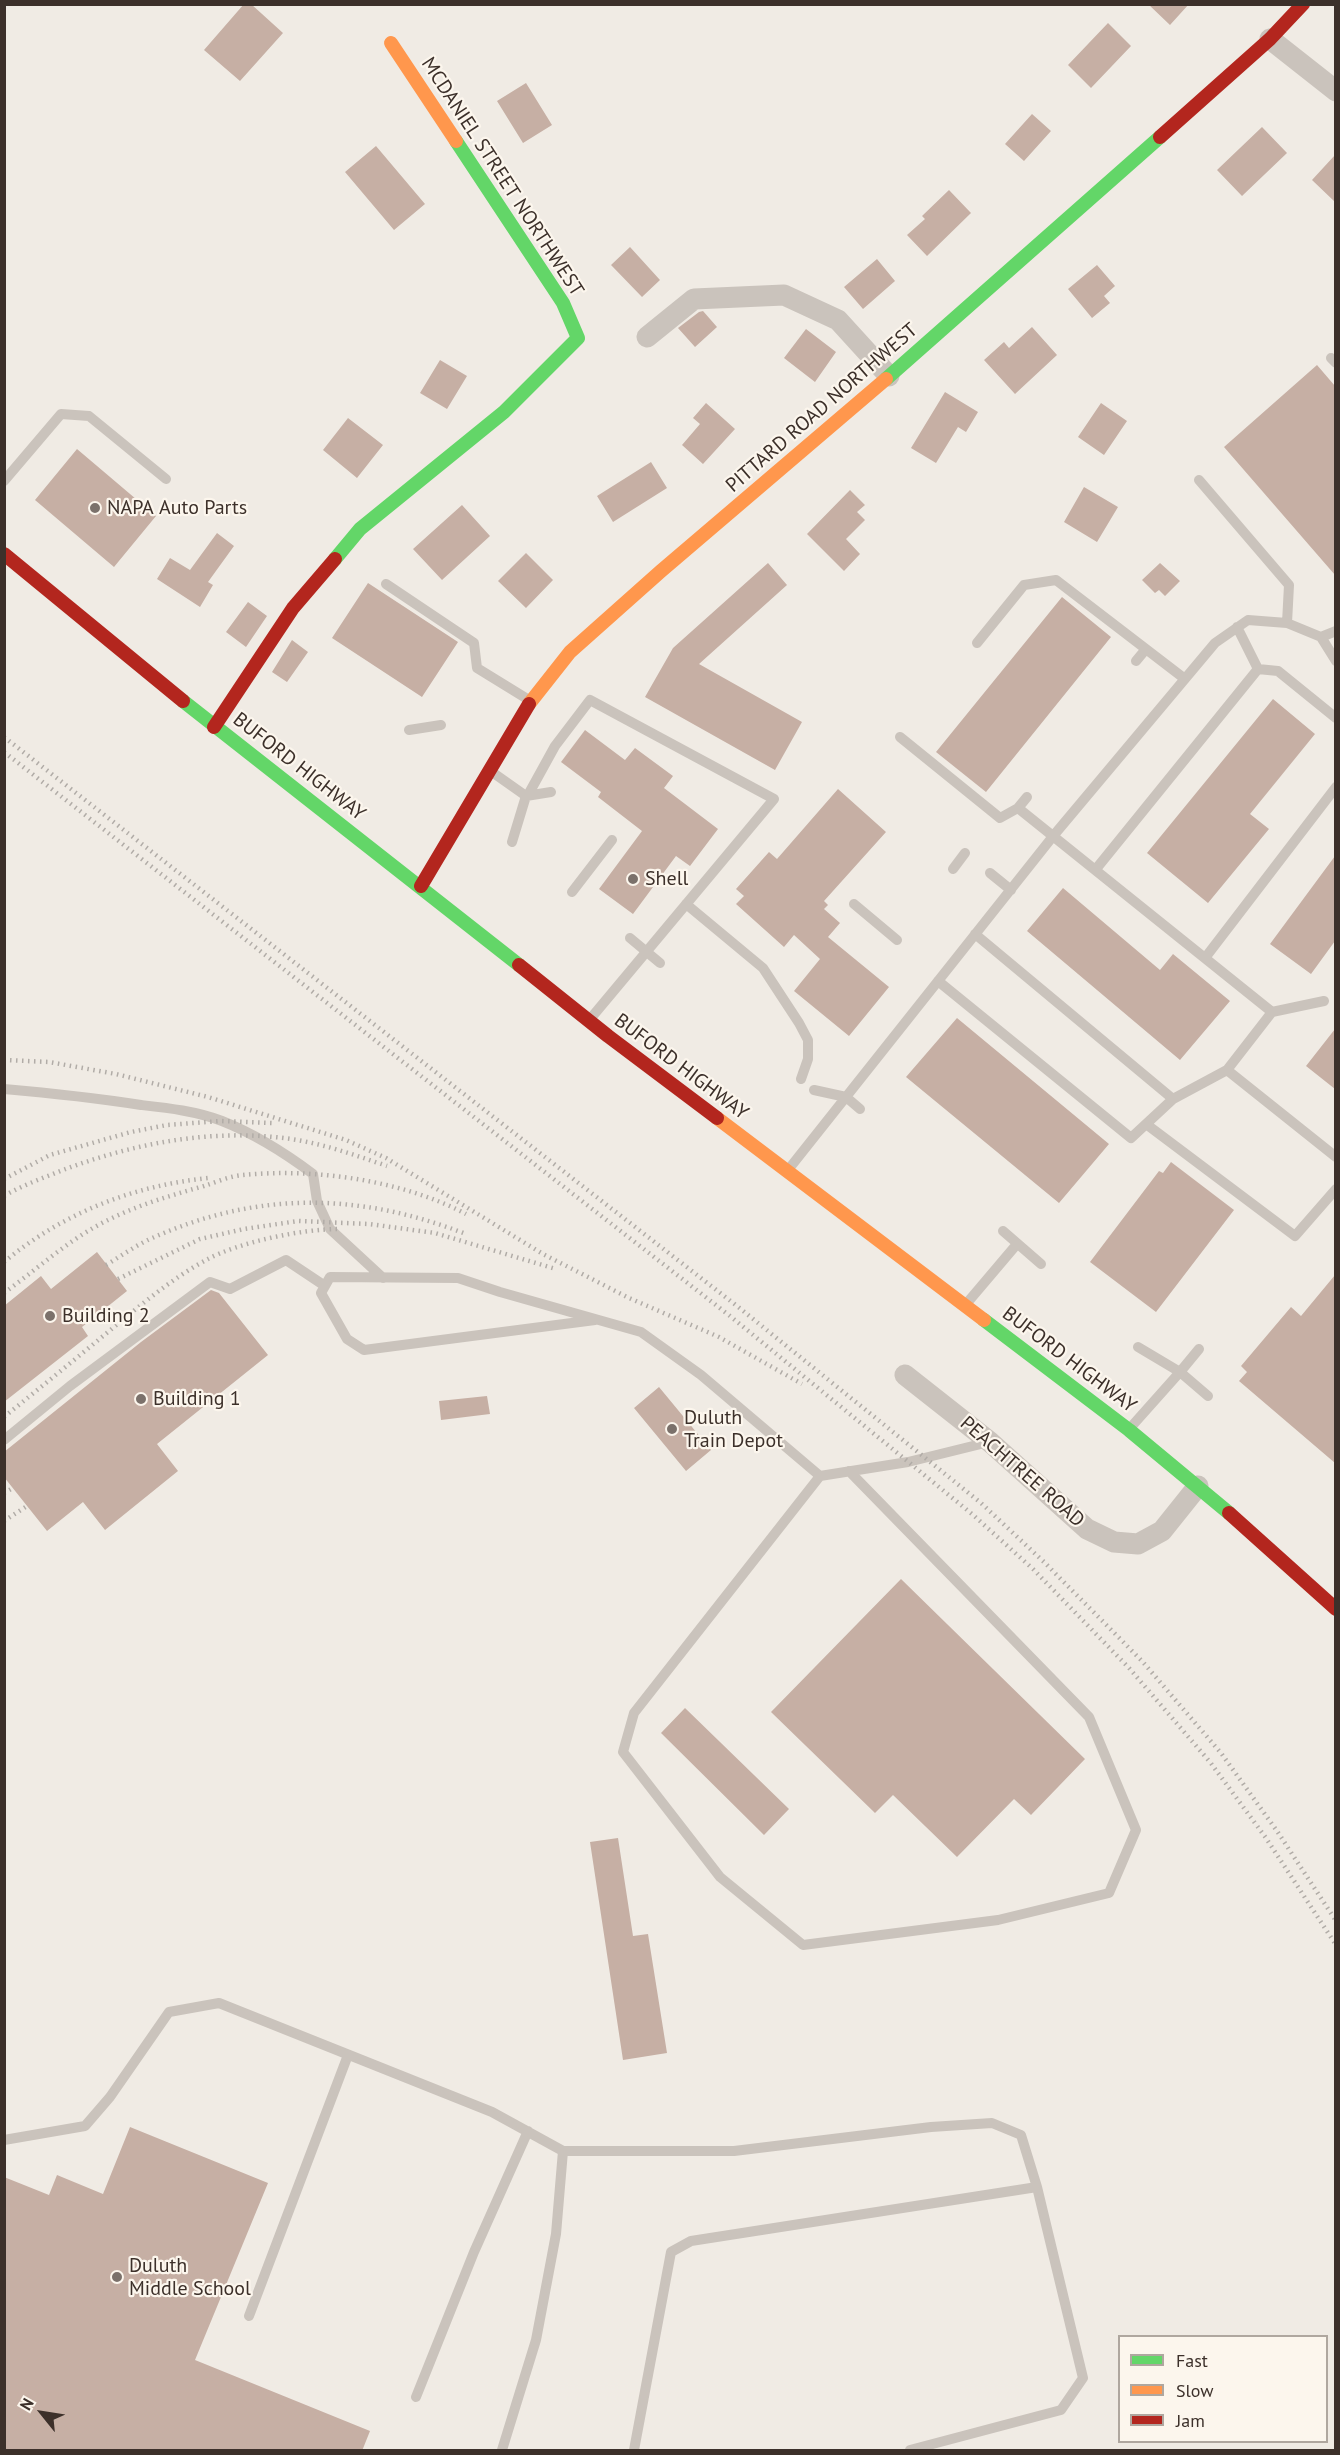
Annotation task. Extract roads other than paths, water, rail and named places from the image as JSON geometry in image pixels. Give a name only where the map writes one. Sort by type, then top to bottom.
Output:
[{"type":"street","name":"PITTARD ROAD NORTHWEST","points":[[421,886],[531,700],[570,652],[661,571],[827,431],[1270,39],[1292,8]]},
{"type":"street","points":[[1270,39],[1335,91]]},
{"type":"street","name":"MCDANIEL STREET NORTHWEST","points":[[214,727],[293,608],[360,529],[504,412],[579,338],[563,303],[391,43]]},
{"type":"street","points":[[647,337],[694,299],[784,295],[838,320],[889,376]]},
{"type":"street","name":"BUFORD HIGHWAY","points":[[4,554],[214,727],[421,886],[589,1021],[1129,1430],[1198,1486],[1335,1609]]},
{"type":"street","name":"PEACHTREE ROAD","points":[[904,1375],[990,1442],[1087,1529],[1114,1542],[1138,1544],[1162,1531],[1198,1486]]},
{"type":"lane","points":[[4,481],[61,414],[88,416],[166,479]]},
{"type":"lane","points":[[1199,480],[1289,585],[1287,623]]},
{"type":"lane","points":[[977,643],[1024,585],[1056,580],[1185,679]]},
{"type":"lane","points":[[386,584],[474,643],[477,668],[531,700]]},
{"type":"lane","points":[[786,1172],[1054,836],[1215,643],[1248,620],[1287,623],[1321,637],[1335,661]]},
{"type":"lane","points":[[1237,627],[1258,669]]},
{"type":"lane","points":[[1321,637],[1335,631]]},
{"type":"lane","points":[[1136,661],[1146,649]]},
{"type":"lane","points":[[1258,669],[1278,671],[1335,718]]},
{"type":"lane","points":[[1096,869],[1258,669]]},
{"type":"lane","points":[[512,842],[527,795],[555,746],[590,700],[774,799],[589,1021]]},
{"type":"lane","points":[[409,730],[441,725]]},
{"type":"lane","points":[[900,737],[1000,818],[1018,808],[1027,797]]},
{"type":"lane","points":[[489,769],[527,795],[551,792]]},
{"type":"lane","points":[[1205,958],[1335,787]]},
{"type":"lane","points":[[1018,808],[1272,1012]]},
{"type":"lane","points":[[572,892],[612,840]]},
{"type":"lane","points":[[953,869],[965,853]]},
{"type":"lane","points":[[990,873],[1011,890]]},
{"type":"lane","points":[[686,904],[763,968],[808,1040],[808,1059],[801,1079]]},
{"type":"lane","points":[[854,904],[897,940]]},
{"type":"lane","points":[[975,934],[1173,1099]]},
{"type":"lane","points":[[630,938],[660,963]]},
{"type":"lane","points":[[938,981],[1131,1138],[1173,1099],[1227,1070],[1272,1012],[1324,1001]]},
{"type":"lane","points":[[1227,1070],[1335,1157]]},
{"type":"lane","points":[[4,1089],[79,1096],[178,1110],[220,1121],[252,1135],[283,1152],[313,1173],[316,1201],[330,1229],[383,1278]]},
{"type":"lane","points":[[814,1090],[846,1097],[860,1109]]},
{"type":"lane","points":[[1146,1124],[1295,1236],[1335,1189]]},
{"type":"lane","points":[[1003,1231],[1041,1264]]},
{"type":"lane","points":[[965,1305],[1017,1244]]},
{"type":"lane","points":[[4,1440],[70,1386],[210,1282],[230,1289],[286,1260],[325,1286]]},
{"type":"lane","points":[[596,1320],[364,1350],[347,1339],[321,1293],[330,1277],[458,1278],[640,1332],[701,1375],[820,1476]]},
{"type":"lane","points":[[1138,1347],[1180,1372],[1208,1396]]},
{"type":"lane","points":[[1129,1430],[1200,1349]]},
{"type":"lane","points":[[849,1472],[1089,1718],[1136,1830],[1109,1893],[998,1920],[803,1944],[720,1877],[624,1752],[634,1713],[820,1476],[908,1462],[990,1442]]},
{"type":"lane","points":[[4,2140],[85,2126],[110,2097],[169,2012],[219,2003],[492,2112],[564,2151],[734,2151],[931,2127],[992,2123],[1022,2135],[1037,2187],[1083,2378],[1061,2410],[910,2451]]},
{"type":"lane","points":[[249,2316],[295,2188],[348,2055]]},
{"type":"lane","points":[[416,2397],[474,2252],[528,2131]]},
{"type":"lane","points":[[502,2451],[536,2340],[556,2234],[564,2151]]},
{"type":"lane","points":[[634,2451],[671,2252],[691,2241],[1037,2187]]},
{"type":"railway","points":[[4,737],[737,1306],[981,1503],[1044,1562],[1142,1661],[1221,1753],[1277,1831],[1336,1921]]},
{"type":"railway","points":[[4,752],[730,1316],[972,1514],[1033,1569],[1129,1668],[1210,1762],[1266,1838],[1336,1945]]},
{"type":"railway","points":[[4,1060],[49,1062],[116,1074],[208,1097],[346,1140],[386,1158],[543,1254],[629,1298],[719,1337],[802,1384]]},
{"type":"railway","points":[[4,1179],[50,1155],[131,1132],[167,1125],[220,1121],[272,1123]]},
{"type":"railway","points":[[4,1196],[90,1160],[146,1145],[204,1137],[233,1135],[291,1139],[327,1147],[387,1166]]},
{"type":"railway","points":[[4,1293],[70,1243],[106,1221],[175,1194],[238,1176],[299,1173],[357,1179],[414,1193],[466,1214]]},
{"type":"railway","points":[[4,1262],[50,1229],[100,1205],[152,1188],[208,1178]]},
{"type":"railway","points":[[106,1265],[144,1242],[190,1223],[229,1212],[268,1205],[347,1204],[386,1210],[426,1220],[466,1234]]},
{"type":"railway","points":[[118,1279],[200,1239],[244,1229],[298,1221],[369,1224],[435,1233],[556,1269]]},
{"type":"railway","points":[[4,1417],[147,1300],[206,1260],[253,1242],[307,1231],[339,1229]]},
{"type":"railway","points":[[4,1493],[13,1488]]},
{"type":"railway","points":[[4,1521],[27,1506]]},
{"type":"place","name":"NAPA Auto Parts","points":[[95,508]]},
{"type":"place","name":"Shell","points":[[633,879]]},
{"type":"place","name":"Building 2","points":[[50,1316]]},
{"type":"place","name":"Building 1","points":[[141,1399]]},
{"type":"place","name":"Duluth Train Depot","points":[[672,1429]]},
{"type":"place","name":"Duluth Middle School","points":[[117,2277]]}]
